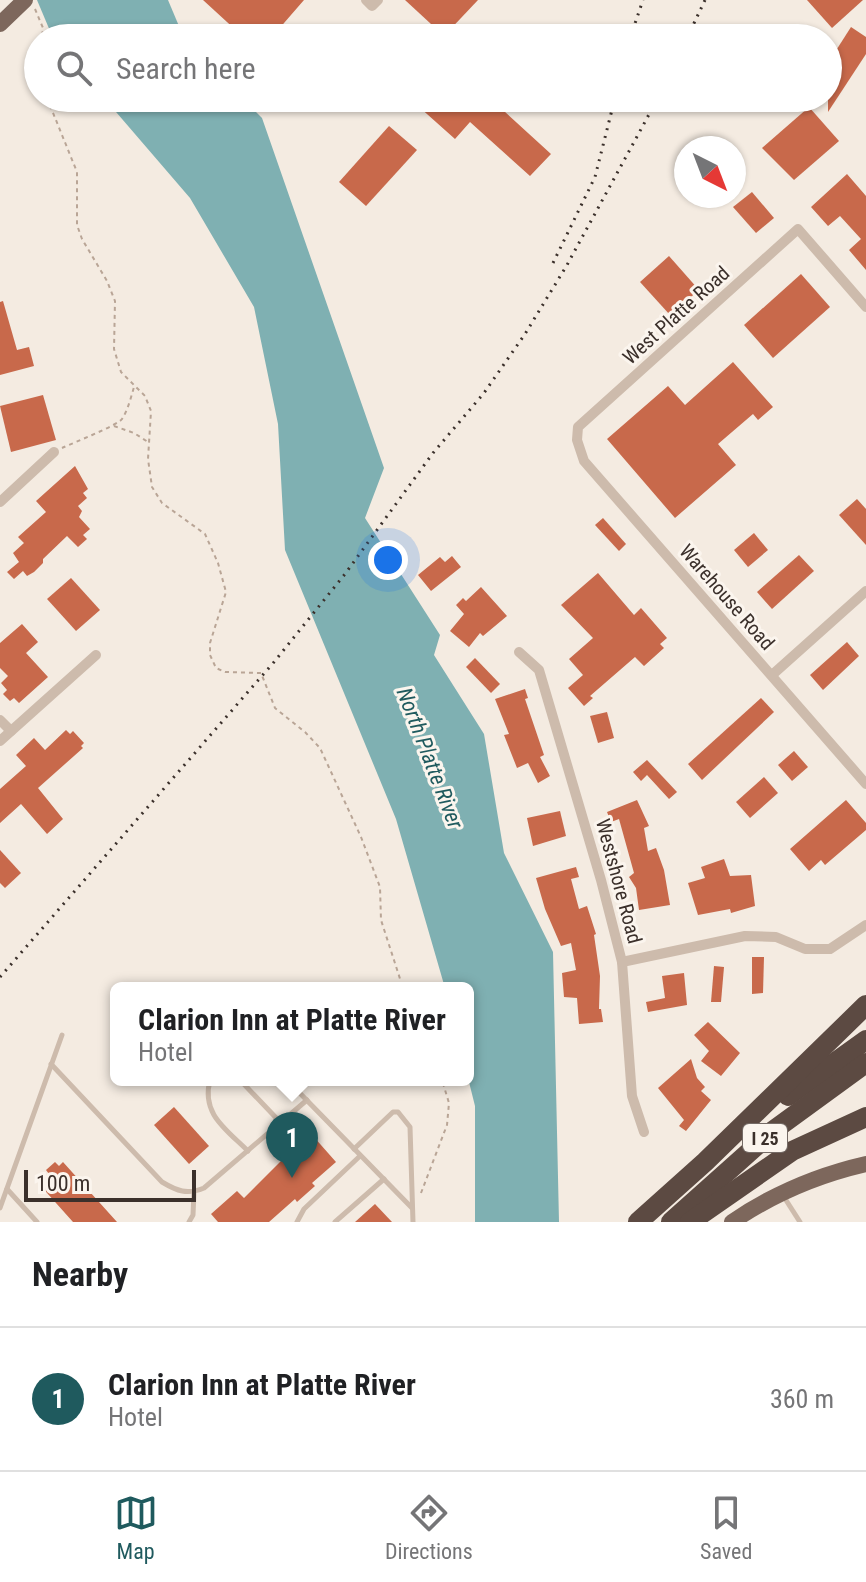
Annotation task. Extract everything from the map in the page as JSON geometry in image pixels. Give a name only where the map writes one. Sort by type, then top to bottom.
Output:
[{"type":"highway","points":[[705,1162],[866,1005]]},
{"type":"highway","name":"I 25","points":[[638,1222],[705,1162],[793,1092],[866,1040]]},
{"type":"highway","name":"I 25","points":[[671,1222],[774,1130],[866,1063]]},
{"type":"highway","points":[[690,1222],[792,1151],[866,1117]]},
{"type":"main road","points":[[0,24],[26,2]]},
{"type":"main road","points":[[732,1222],[782,1193],[819,1177],[866,1164]]},
{"type":"street","name":"West Platte Road","points":[[578,427],[798,229],[866,307]]},
{"type":"street","name":"Warehouse Road","points":[[578,427],[577,440],[584,461],[866,784]]},
{"type":"street","points":[[0,502],[54,452]]},
{"type":"street","points":[[772,675],[866,591]]},
{"type":"street","name":"Westshore Road","points":[[519,652],[539,670],[601,880],[622,962],[632,1096],[644,1132]]},
{"type":"street","points":[[0,741],[96,655]]},
{"type":"street","points":[[0,720],[11,731]]},
{"type":"street","points":[[622,962],[745,936],[776,937],[805,949],[830,949],[866,925]]},
{"type":"lane","points":[[0,1208],[62,1035]]},
{"type":"lane","points":[[51,1064],[162,1182],[178,1192],[194,1192],[204,1188],[307,1100]]},
{"type":"lane","points":[[208,1086],[208,1107],[221,1125],[248,1151]]},
{"type":"lane","points":[[246,1086],[281,1123]]},
{"type":"lane","points":[[293,1086],[412,1208]]},
{"type":"lane","points":[[354,1149],[393,1112],[406,1119],[410,1127],[413,1222]]},
{"type":"lane","points":[[297,1222],[304,1209],[360,1156]]},
{"type":"lane","points":[[335,1222],[384,1179]]},
{"type":"lane","points":[[7,1189],[37,1222]]},
{"type":"lane","points":[[189,1222],[193,1215],[194,1192]]},
{"type":"lane","points":[[782,1193],[800,1222]]},
{"type":"path","points":[[26,2],[40,24]]},
{"type":"path","points":[[53,112],[77,172],[77,225],[115,301],[114,349],[121,372],[145,396],[151,411],[148,459],[152,487],[162,503],[205,534],[218,563],[226,592],[210,643],[210,655],[216,668],[225,672],[261,673],[275,708],[320,748],[380,887],[381,920],[401,982]]},
{"type":"path","points":[[54,452],[122,420],[135,386]]},
{"type":"path","points":[[114,426],[149,442]]},
{"type":"path","points":[[420,1195],[447,1125],[449,1103],[444,1086]]},
{"type":"water","points":[[37,0],[168,0],[178,24],[47,24]]},
{"type":"water","name":"North Platte River","points":[[116,112],[256,112],[262,118],[384,468],[365,518],[440,635],[434,655],[484,734],[504,853],[553,952],[559,1222],[475,1222],[475,1106],[470,1086],[474,1086],[474,982],[443,982],[396,819],[285,550],[278,424],[254,307],[190,198]]},
{"type":"building","points":[[203,0],[304,0],[283,24],[229,24]]},
{"type":"building","points":[[405,0],[478,0],[455,24],[431,24]]},
{"type":"building","points":[[807,0],[863,0],[836,24],[828,24]]},
{"type":"building","points":[[851,27],[866,37],[866,54],[842,91],[842,41]]},
{"type":"building","points":[[425,112],[505,112],[551,154],[530,176],[470,122],[455,139]]},
{"type":"building","points":[[803,112],[813,112],[839,141],[794,180],[762,148]]},
{"type":"building","points":[[389,126],[417,150],[366,206],[339,182]]},
{"type":"building","points":[[847,174],[866,196],[866,270],[849,250],[861,239],[840,216],[828,226],[811,207]]},
{"type":"building","points":[[752,192],[774,218],[756,233],[734,208],[746,208],[746,197]]},
{"type":"building","points":[[669,256],[699,290],[670,315],[640,282]]},
{"type":"building","points":[[801,274],[830,307],[773,358],[744,325]]},
{"type":"building","points":[[3,301],[17,350],[29,347],[34,366],[0,375],[0,302]]},
{"type":"building","points":[[733,362],[773,407],[758,420],[753,414],[718,444],[736,465],[675,518],[607,439],[668,386],[685,405]]},
{"type":"building","points":[[43,395],[56,440],[11,452],[0,406]]},
{"type":"building","points":[[75,466],[88,489],[83,493],[87,498],[78,506],[82,511],[79,517],[90,529],[83,535],[87,539],[78,547],[67,536],[34,572],[27,576],[23,571],[14,579],[7,572],[19,562],[13,553],[24,543],[18,537],[46,512],[36,501]]},
{"type":"building","points":[[857,499],[866,509],[866,545],[839,515]]},
{"type":"building","points":[[603,518],[626,544],[619,551],[595,525]]},
{"type":"building","points":[[754,533],[768,550],[748,567],[734,550]]},
{"type":"building","points":[[799,555],[814,571],[772,609],[757,592]]},
{"type":"building","points":[[452,556],[461,567],[431,591],[418,575],[440,557],[445,562]]},
{"type":"building","points":[[598,573],[634,615],[641,608],[667,638],[660,644],[664,648],[644,666],[635,657],[590,696],[593,698],[584,706],[568,688],[583,675],[569,659],[593,638],[561,605]]},
{"type":"building","points":[[71,578],[100,610],[76,631],[47,599]]},
{"type":"building","points":[[481,587],[507,616],[483,636],[480,633],[469,647],[450,631],[464,614],[456,605],[463,598],[466,601]]},
{"type":"building","points":[[22,624],[38,642],[26,653],[48,677],[19,703],[14,698],[10,701],[3,694],[7,690],[1,683],[8,676],[0,668],[0,643]]},
{"type":"building","points":[[847,642],[859,656],[823,690],[810,675]]},
{"type":"building","points":[[475,658],[500,684],[491,693],[466,667]]},
{"type":"building","points":[[525,689],[528,698],[525,699],[544,755],[540,757],[550,776],[538,783],[528,763],[517,768],[504,735],[509,734],[495,699]]},
{"type":"building","points":[[761,698],[774,712],[702,780],[688,764]]},
{"type":"building","points":[[607,712],[614,738],[598,743],[590,716]]},
{"type":"building","points":[[66,730],[70,734],[73,731],[84,743],[83,748],[38,788],[63,819],[47,834],[21,804],[0,823],[0,789],[26,766],[16,755],[34,738],[45,750]]},
{"type":"building","points":[[794,751],[808,767],[792,781],[778,765]]},
{"type":"building","points":[[647,760],[677,792],[669,799],[647,775],[641,781],[633,772]]},
{"type":"building","points":[[764,777],[778,793],[750,818],[736,802]]},
{"type":"building","points":[[637,800],[649,826],[644,828],[648,851],[656,848],[664,870],[670,905],[639,910],[636,888],[629,877],[634,873],[619,819],[611,822],[607,812]]},
{"type":"building","points":[[846,800],[866,823],[866,830],[825,865],[821,860],[809,871],[790,849]]},
{"type":"building","points":[[560,811],[566,836],[533,846],[527,818]]},
{"type":"building","points":[[0,850],[21,873],[5,888],[0,883]]},
{"type":"building","points":[[724,859],[730,876],[751,875],[755,906],[731,913],[730,909],[698,915],[688,883],[705,878],[701,867]]},
{"type":"building","points":[[576,867],[579,877],[571,879],[579,909],[587,906],[596,934],[599,1009],[603,1022],[579,1024],[577,998],[564,997],[562,973],[576,970],[571,943],[561,946],[536,878]]},
{"type":"building","points":[[752,957],[764,957],[763,993],[752,994]]},
{"type":"building","points":[[714,966],[724,967],[721,1002],[711,1002]]},
{"type":"building","points":[[684,973],[687,1005],[648,1012],[646,1002],[665,998],[662,976]]},
{"type":"building","points":[[708,1022],[740,1053],[721,1076],[701,1061],[709,1051],[694,1035]]},
{"type":"building","points":[[691,1059],[697,1078],[705,1087],[701,1091],[711,1100],[686,1131],[679,1126],[684,1120],[658,1088]]},
{"type":"building","points":[[174,1107],[209,1146],[189,1164],[154,1125]]},
{"type":"building","points":[[313,1136],[336,1162],[312,1183],[315,1186],[297,1202],[295,1199],[269,1222],[218,1222],[211,1214],[237,1191],[244,1198],[286,1156],[288,1158]]},
{"type":"building","points":[[55,1162],[59,1166],[63,1162],[117,1222],[73,1222],[39,1184],[49,1174],[46,1170]]},
{"type":"building","points":[[375,1204],[392,1222],[355,1222]]},
{"type":"railway","points":[[635,24],[643,0]]},
{"type":"railway","points":[[694,24],[705,0]]},
{"type":"railway","points":[[553,263],[595,177],[611,112]]},
{"type":"railway","points":[[0,977],[274,662],[345,574],[433,453],[484,393],[567,265],[650,112]]},
{"type":"place","name":"Clarion Inn at Platte River","points":[[292,1178]]}]
